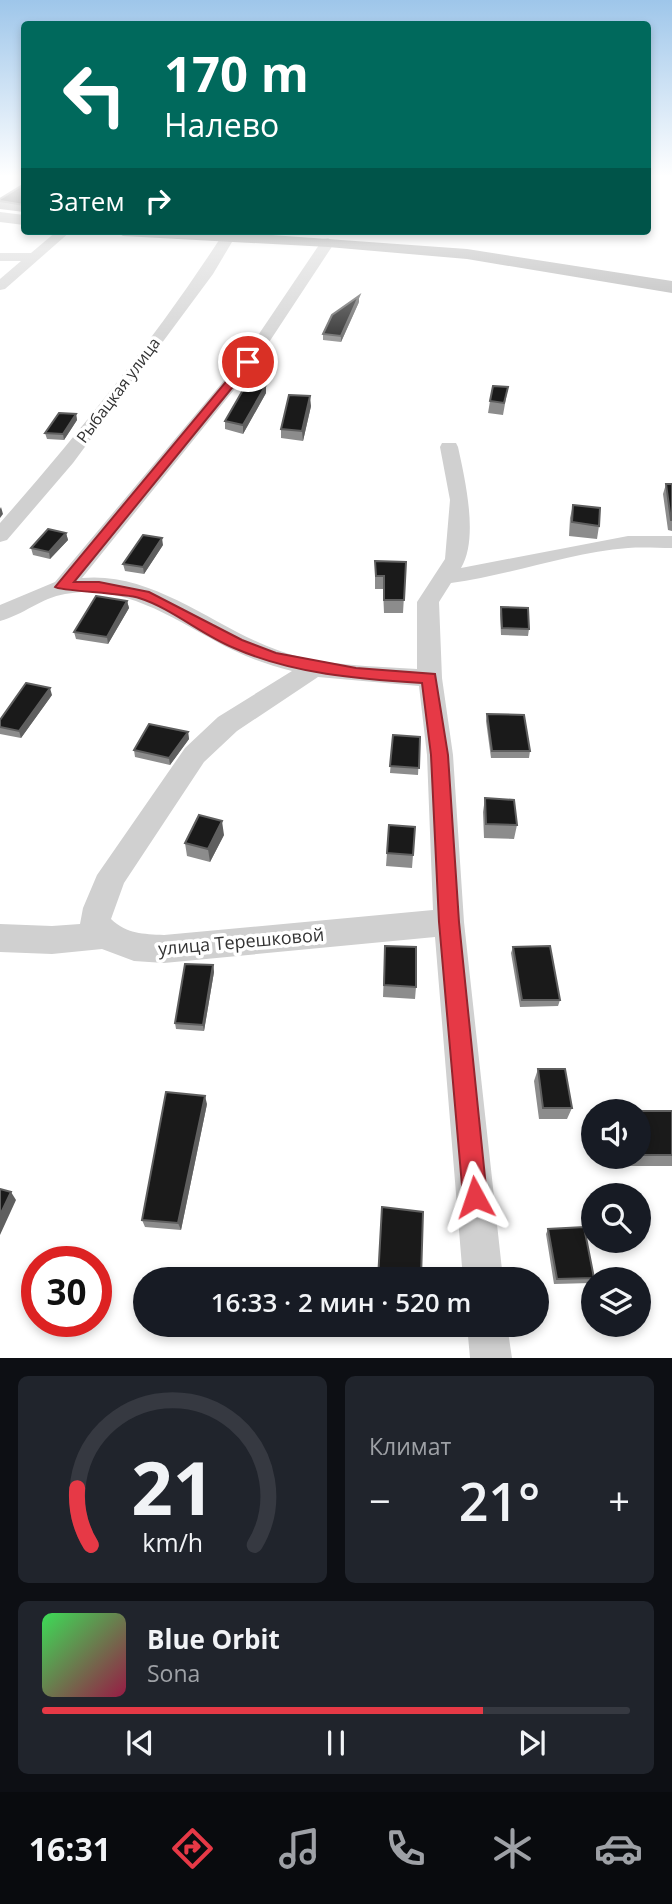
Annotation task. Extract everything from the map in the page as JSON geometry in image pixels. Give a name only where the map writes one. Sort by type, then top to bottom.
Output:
[{"type":"main road","points":[[295,240],[508,259],[672,286]]},
{"type":"street","points":[[0,285],[54,240]]},
{"type":"street","name":"Рыбацкая улица","points":[[0,536],[66,459],[208,271],[226,240]]},
{"type":"street","points":[[63,587],[248,362],[328,242]]},
{"type":"street","points":[[0,257],[34,257]]},
{"type":"street","points":[[449,447],[460,500],[456,559],[447,577],[428,602],[430,678],[440,755],[449,922],[482,1267]]},
{"type":"street","points":[[447,577],[492,571],[556,555],[617,544],[672,542]]},
{"type":"street","points":[[0,614],[63,587],[99,586],[144,595],[237,644],[273,658],[356,674],[430,678]]},
{"type":"street","points":[[104,934],[95,922],[100,897],[110,877],[142,835],[184,768],[215,734],[315,667]]},
{"type":"street","name":"улица Терешковой","points":[[104,934],[121,945],[164,949],[449,922]]},
{"type":"street","points":[[0,938],[52,940],[104,934]]},
{"type":"street","points":[[488,1337],[491,1358]]},
{"type":"building","points":[[359,296],[341,336],[323,334],[332,315]]},
{"type":"building","points":[[247,383],[266,385],[243,425],[225,421]]},
{"type":"building","points":[[493,386],[508,387],[504,403],[490,401]]},
{"type":"building","points":[[289,395],[310,396],[302,431],[281,429]]},
{"type":"building","points":[[59,413],[76,414],[63,434],[45,433]]},
{"type":"building","points":[[666,484],[672,484],[672,520],[671,520]]},
{"type":"building","points":[[573,505],[600,508],[599,526],[572,522]]},
{"type":"building","points":[[48,529],[66,533],[49,552],[31,548]]},
{"type":"building","points":[[143,535],[162,538],[143,567],[123,564]]},
{"type":"building","points":[[375,561],[406,562],[404,600],[384,600],[384,576],[376,576]]},
{"type":"building","points":[[96,596],[127,601],[107,637],[74,632]]},
{"type":"building","points":[[501,607],[528,608],[529,629],[502,628]]},
{"type":"building","points":[[26,683],[50,688],[19,731],[0,727],[0,720]]},
{"type":"building","points":[[487,714],[524,715],[530,751],[492,751]]},
{"type":"building","points":[[149,724],[188,732],[169,758],[134,750]]},
{"type":"building","points":[[393,735],[420,737],[419,768],[390,766]]},
{"type":"building","points":[[485,798],[514,800],[517,825],[486,824]]},
{"type":"building","points":[[199,815],[222,821],[208,849],[185,843]]},
{"type":"building","points":[[389,825],[415,827],[413,855],[387,853]]},
{"type":"building","points":[[385,946],[416,947],[416,987],[384,985]]},
{"type":"building","points":[[550,946],[560,1000],[522,1000],[513,947]]},
{"type":"building","points":[[185,964],[213,965],[203,1025],[175,1023]]},
{"type":"building","points":[[538,1069],[565,1069],[572,1108],[543,1108]]},
{"type":"building","points":[[166,1092],[205,1096],[178,1223],[142,1220]]},
{"type":"building","points":[[651,1111],[672,1111],[672,1155],[651,1155]]},
{"type":"building","points":[[0,1189],[11,1192],[0,1215]]},
{"type":"building","points":[[382,1207],[423,1212],[421,1267],[379,1267]]},
{"type":"building","points":[[581,1227],[581,1253],[589,1253],[592,1267],[581,1267],[581,1278],[557,1279],[548,1229]]},
{"type":"route","points":[[248,362],[63,587],[99,586],[144,595],[237,644],[273,658],[356,674],[430,678],[440,755],[449,922],[475,1197]]}]
